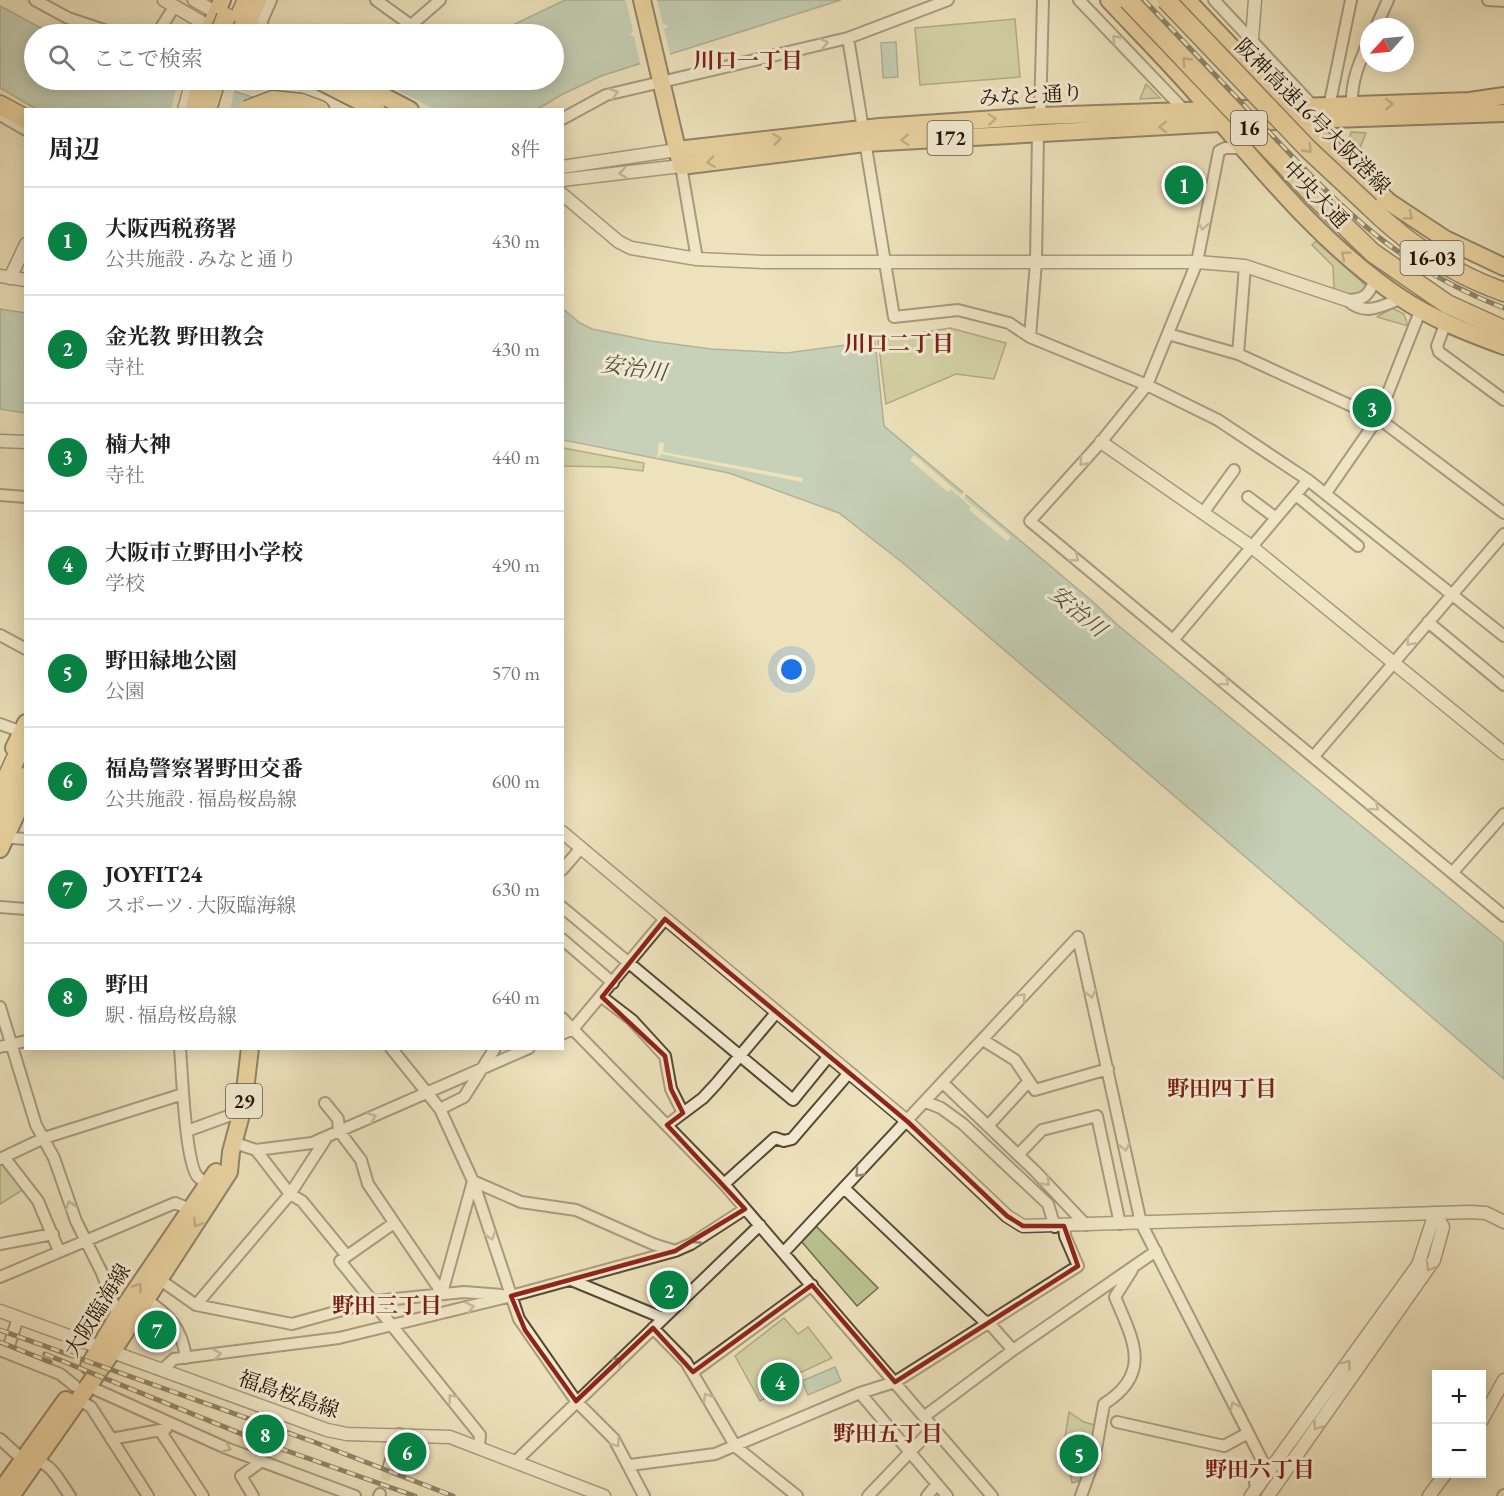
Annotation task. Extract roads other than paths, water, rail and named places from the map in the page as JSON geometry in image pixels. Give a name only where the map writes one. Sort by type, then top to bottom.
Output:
[{"type":"highway","points":[[215,22],[233,0]]},
{"type":"highway","points":[[239,24],[247,0]]},
{"type":"highway","name":"16","points":[[1128,0],[1318,200],[1373,253],[1446,304],[1504,330]]},
{"type":"highway","name":"阪神高速16号大阪港線","points":[[1166,0],[1308,149],[1370,207],[1430,248],[1504,281]]},
{"type":"highway","points":[[195,108],[199,90]]},
{"type":"highway","points":[[208,108],[213,90]]},
{"type":"highway","points":[[251,108],[264,101],[280,99],[313,108]]},
{"type":"highway","points":[[0,105],[24,118]]},
{"type":"highway","name":"16-03","points":[[1370,207],[1426,254],[1504,292]]},
{"type":"highway","points":[[1373,253],[1436,291],[1504,319]]},
{"type":"highway","points":[[0,793],[24,730]]},
{"type":"highway","points":[[1,837],[24,773]]},
{"type":"main road","points":[[242,24],[258,0]]},
{"type":"main road","points":[[642,0],[679,158]]},
{"type":"main road","name":"中央大通","points":[[1108,0],[1209,108],[1241,148],[1335,247],[1402,298],[1446,322],[1504,346]]},
{"type":"main road","name":"中央大通","points":[[1187,0],[1289,106],[1397,207],[1462,249],[1504,267]]},
{"type":"main road","points":[[343,90],[376,103],[400,108]]},
{"type":"main road","points":[[362,90],[376,103]]},
{"type":"main road","name":"みなと通り","points":[[679,158],[864,136],[1039,124],[1209,108],[1470,101],[1504,96]]},
{"type":"main road","name":"みなと通り","points":[[1039,124],[1221,123],[1504,113]]},
{"type":"main road","points":[[0,779],[24,730]]},
{"type":"main road","points":[[1,837],[24,797]]},
{"type":"main road","name":"大阪臨海線","points":[[4,1487],[30,1459],[81,1391],[106,1350],[159,1279],[229,1172],[242,1111],[250,1050]]},
{"type":"main road","name":"大阪臨海線","points":[[106,1350],[118,1316],[190,1209],[210,1184],[233,1147]]},
{"type":"street","points":[[35,0],[68,18],[86,24]]},
{"type":"street","points":[[194,0],[215,22]]},
{"type":"street","points":[[262,24],[271,0]]},
{"type":"street","points":[[376,0],[409,24]]},
{"type":"street","points":[[414,24],[440,0]]},
{"type":"street","points":[[564,118],[606,95],[658,73],[849,38],[948,0]]},
{"type":"street","points":[[1030,337],[1036,262],[1043,0]]},
{"type":"street","points":[[1078,0],[1185,111]]},
{"type":"street","points":[[1214,0],[1313,106]]},
{"type":"street","points":[[1252,39],[1255,0]]},
{"type":"street","points":[[1333,106],[1331,97],[1351,0]]},
{"type":"street","points":[[1380,18],[1388,0]]},
{"type":"street","points":[[1488,0],[1504,1]]},
{"type":"street","points":[[161,24],[169,4],[215,22]]},
{"type":"street","points":[[849,38],[894,317],[958,310],[1009,323],[1030,337],[1147,385],[1218,420],[1326,493],[1504,636]]},
{"type":"street","points":[[1352,105],[1351,92],[1360,59]]},
{"type":"street","points":[[185,108],[189,90]]},
{"type":"street","points":[[216,108],[221,90]]},
{"type":"street","points":[[0,115],[24,129]]},
{"type":"street","points":[[1241,148],[1226,148],[1219,151],[1197,262],[1147,385],[1101,442],[1030,520],[1504,916]]},
{"type":"street","points":[[679,158],[697,259]]},
{"type":"street","name":"みなと通り","points":[[564,167],[679,158]]},
{"type":"street","name":"みなと通り","points":[[564,180],[679,158]]},
{"type":"street","points":[[564,196],[625,245],[697,259],[813,262],[886,260],[1197,262],[1245,266],[1347,300],[1363,310],[1372,310],[1402,298]]},
{"type":"street","points":[[24,247],[5,277],[24,280]]},
{"type":"street","points":[[1238,354],[1245,266]]},
{"type":"street","points":[[1347,300],[1363,299],[1370,294],[1375,279]]},
{"type":"street","points":[[1326,493],[1378,418],[1421,309]]},
{"type":"street","points":[[1446,322],[1437,346],[1439,352],[1504,400]]},
{"type":"street","points":[[1168,334],[1238,354],[1378,418],[1504,513]]},
{"type":"street","points":[[0,441],[24,442]]},
{"type":"street","points":[[1101,442],[1252,547],[1504,753]]},
{"type":"street","points":[[1203,513],[1234,470]]},
{"type":"street","points":[[1174,639],[1308,480]]},
{"type":"street","points":[[0,495],[24,497]]},
{"type":"street","points":[[1296,495],[1358,546]]},
{"type":"street","points":[[1248,496],[1276,518]]},
{"type":"street","points":[[1314,756],[1452,593],[1502,542]]},
{"type":"street","points":[[1428,622],[1504,685]]},
{"type":"street","points":[[0,635],[24,648]]},
{"type":"street","points":[[0,724],[24,730]]},
{"type":"street","points":[[1453,872],[1504,814]]},
{"type":"street","points":[[564,834],[908,1122],[1017,1223],[1029,1227],[1060,1227],[1481,1212],[1504,1222]]},
{"type":"street","points":[[1,837],[24,840]]},
{"type":"street","points":[[564,868],[580,848]]},
{"type":"street","points":[[0,907],[24,909]]},
{"type":"street","points":[[564,909],[793,1100],[828,1057]]},
{"type":"street","points":[[665,919],[602,997],[568,1031],[667,1125],[724,1184],[992,1496]]},
{"type":"street","points":[[784,1252],[908,1122],[1078,937],[1141,1223],[1264,1465],[1250,1496]]},
{"type":"street","points":[[564,941],[613,983]]},
{"type":"street","points":[[602,997],[632,1020],[665,1056],[671,1089],[683,1113]]},
{"type":"street","points":[[0,1007],[5,1046],[36,1125],[44,1138],[84,1239],[102,1273],[118,1316]]},
{"type":"street","points":[[667,1125],[703,1098],[776,1013]]},
{"type":"street","points":[[982,1040],[1016,1060],[1035,1089],[1108,1070]]},
{"type":"street","points":[[5,1046],[24,1041]]},
{"type":"street","points":[[180,1050],[188,1149],[194,1172],[198,1178],[210,1184]]},
{"type":"street","points":[[393,1050],[440,1109],[473,1181],[511,1296],[525,1330],[576,1401],[614,1439],[630,1465],[644,1496]]},
{"type":"street","points":[[440,1109],[464,1098],[494,1050]]},
{"type":"street","points":[[233,1147],[256,1150],[312,1143],[429,1094],[525,1050]]},
{"type":"street","points":[[724,1184],[776,1138],[784,1141],[792,1139],[848,1074]]},
{"type":"street","points":[[988,1126],[1029,1081]]},
{"type":"street","points":[[943,1083],[1018,1155],[1086,1226]]},
{"type":"street","points":[[58,1251],[38,1201],[2,1158],[44,1138],[183,1094]]},
{"type":"street","points":[[630,1465],[715,1454],[860,1393],[895,1382],[1078,1266],[1048,1204],[963,1124],[927,1101]]},
{"type":"street","points":[[325,1103],[338,1119],[339,1131],[361,1160],[368,1184],[442,1293]]},
{"type":"street","points":[[187,1131],[242,1111]]},
{"type":"street","points":[[1018,1155],[1042,1130],[1117,1112]]},
{"type":"street","points":[[1097,1116],[1120,1224]]},
{"type":"street","points":[[196,1305],[290,1194],[327,1137]]},
{"type":"street","points":[[256,1150],[290,1194],[302,1201],[375,1301],[480,1435],[479,1447]]},
{"type":"street","points":[[473,1181],[521,1202],[576,1210],[653,1244],[675,1251]]},
{"type":"street","points":[[442,1293],[473,1181]]},
{"type":"street","points":[[844,1189],[983,1320],[989,1323],[1013,1350]]},
{"type":"street","points":[[0,1276],[84,1239],[175,1203],[190,1209]]},
{"type":"street","points":[[163,1369],[174,1359],[309,1343],[395,1326],[571,1280],[691,1245],[745,1209]]},
{"type":"street","points":[[1250,1496],[1418,1265],[1435,1213]]},
{"type":"street","points":[[1268,1496],[1434,1260],[1443,1227],[1435,1213]]},
{"type":"street","points":[[344,1259],[394,1223]]},
{"type":"street","points":[[516,1461],[760,1225]]},
{"type":"street","points":[[0,1244],[53,1234]]},
{"type":"street","points":[[925,1416],[1013,1350],[1156,1251]]},
{"type":"street","points":[[1082,1496],[1094,1460],[1104,1404],[1121,1393],[1130,1382],[1134,1370],[1135,1352],[1114,1297],[1133,1267]]},
{"type":"street","points":[[159,1279],[196,1305],[292,1324],[375,1301],[442,1293],[511,1296]]},
{"type":"street","points":[[571,1280],[663,1318]]},
{"type":"street","points":[[693,1372],[812,1285]]},
{"type":"street","points":[[145,1299],[161,1310],[183,1337],[186,1358]]},
{"type":"street","name":"福島桜島線","points":[[0,1311],[327,1430],[347,1434],[438,1434],[479,1447],[604,1496]]},
{"type":"street","points":[[18,1318],[3,1351],[60,1374],[81,1391],[148,1496]]},
{"type":"street","points":[[653,1328],[693,1372],[736,1447],[797,1496]]},
{"type":"street","points":[[1486,1413],[1504,1380]]},
{"type":"street","points":[[81,1391],[174,1424],[262,1461],[355,1496]]},
{"type":"street","points":[[860,1393],[947,1496]]},
{"type":"street","points":[[1117,1422],[1224,1446],[1248,1433]]},
{"type":"street","points":[[111,1439],[161,1432],[174,1424]]},
{"type":"street","points":[[868,1496],[934,1427]]},
{"type":"street","points":[[161,1432],[203,1496]]},
{"type":"street","points":[[389,1466],[399,1434]]},
{"type":"street","points":[[0,1439],[30,1459],[49,1466],[70,1496]]},
{"type":"street","points":[[253,1496],[241,1476],[262,1461]]},
{"type":"street","points":[[1429,1496],[1442,1478]]},
{"type":"street","points":[[927,1496],[937,1485]]},
{"type":"water","points":[[565,0],[841,0],[601,76],[540,108],[374,108],[396,90],[564,90],[564,24],[515,24]]},
{"type":"water","points":[[0,6],[33,24],[24,24],[24,90],[230,90],[288,108],[34,108],[0,88]]},
{"type":"water","points":[[896,42],[898,77],[883,78],[881,43]]},
{"type":"water","points":[[0,309],[24,313],[24,413],[0,409]]},
{"type":"water","name":"安治川","points":[[564,310],[580,323],[592,329],[651,341],[711,349],[787,353],[875,341],[884,426],[1120,627],[1504,943],[1504,1079],[903,563],[839,513],[729,473],[564,440]]},
{"type":"water","points":[[835,1367],[841,1381],[808,1395],[802,1381]]},
{"type":"tunnel","points":[[380,1494],[389,1466]]},
{"type":"railway","points":[[1144,0],[1320,185],[1374,234],[1433,274],[1504,308]]},
{"type":"railway","points":[[0,1330],[314,1442],[453,1496]]},
{"type":"railway","points":[[0,1342],[50,1362]]},
{"type":"railway","points":[[45,1354],[259,1441],[415,1496]]},
{"type":"place","name":"大阪西税務署","points":[[1184,185]]},
{"type":"place","name":"楠大神","points":[[1372,408]]},
{"type":"place","name":"金光教 野田教会","points":[[669,1290]]},
{"type":"place","name":"JOYFIT24","points":[[157,1330]]},
{"type":"place","name":"大阪市立野田小学校","points":[[780,1382]]},
{"type":"place","name":"野田","points":[[265,1434]]},
{"type":"place","name":"福島警察署野田交番","points":[[407,1452]]},
{"type":"place","name":"野田緑地公園","points":[[1079,1454]]},
{"type":"district","name":"川口一丁目","points":[[748,60]]},
{"type":"district","name":"川口二丁目","points":[[899,343]]},
{"type":"district","name":"野田四丁目","points":[[1222,1088]]},
{"type":"district","name":"野田三丁目","points":[[387,1305]]},
{"type":"district","name":"野田五丁目","points":[[888,1433]]},
{"type":"district","name":"野田六丁目","points":[[1260,1469]]}]
